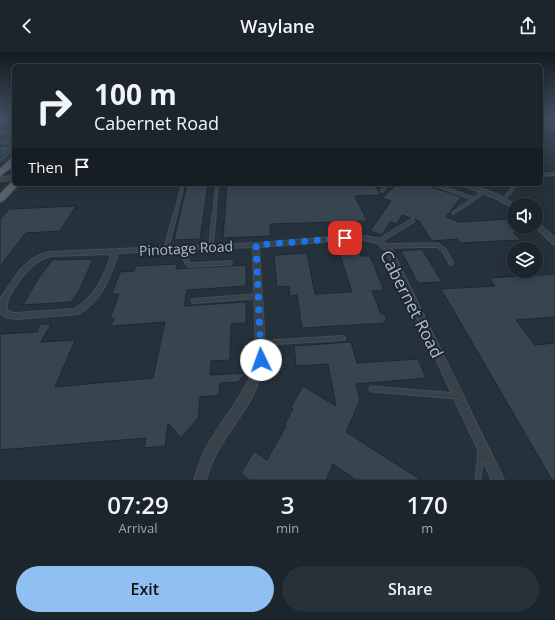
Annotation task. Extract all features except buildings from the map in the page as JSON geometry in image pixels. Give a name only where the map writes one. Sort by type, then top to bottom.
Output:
[{"type":"main road","points":[[0,173],[12,163]]},
{"type":"main road","points":[[0,199],[12,186]]},
{"type":"street","points":[[543,175],[555,174]]},
{"type":"street","points":[[0,179],[12,178]]},
{"type":"street","points":[[468,186],[507,202]]},
{"type":"street","points":[[543,231],[555,242]]},
{"type":"street","name":"Cabernet Road","points":[[256,245],[360,237],[382,244],[389,250],[498,480]]},
{"type":"street","points":[[200,480],[204,466],[214,444],[258,377],[261,360],[256,245]]},
{"type":"street","name":"Pinotage Road","points":[[116,251],[98,296],[87,306],[75,312],[16,316],[3,315],[2,305],[4,299],[28,265],[50,254],[116,251],[256,245]]},
{"type":"lane","points":[[8,138],[2,143],[12,142]]},
{"type":"lane","points":[[0,161],[12,150]]},
{"type":"lane","points":[[166,249],[182,186]]},
{"type":"lane","points":[[211,247],[217,186]]},
{"type":"lane","points":[[382,191],[386,186]]},
{"type":"lane","points":[[438,186],[474,199]]},
{"type":"lane","points":[[503,200],[514,187]]},
{"type":"lane","points":[[453,214],[484,192]]},
{"type":"lane","points":[[382,244],[412,221]]},
{"type":"lane","points":[[382,244],[437,245],[444,250],[451,263]]},
{"type":"lane","points":[[186,248],[186,261],[189,265],[230,263]]},
{"type":"lane","points":[[194,301],[258,296]]},
{"type":"lane","points":[[260,343],[343,338]]},
{"type":"lane","points":[[372,389],[458,396]]},
{"type":"lane","points":[[478,480],[482,447]]},
{"type":"route","points":[[261,360],[256,245],[345,238]]}]
